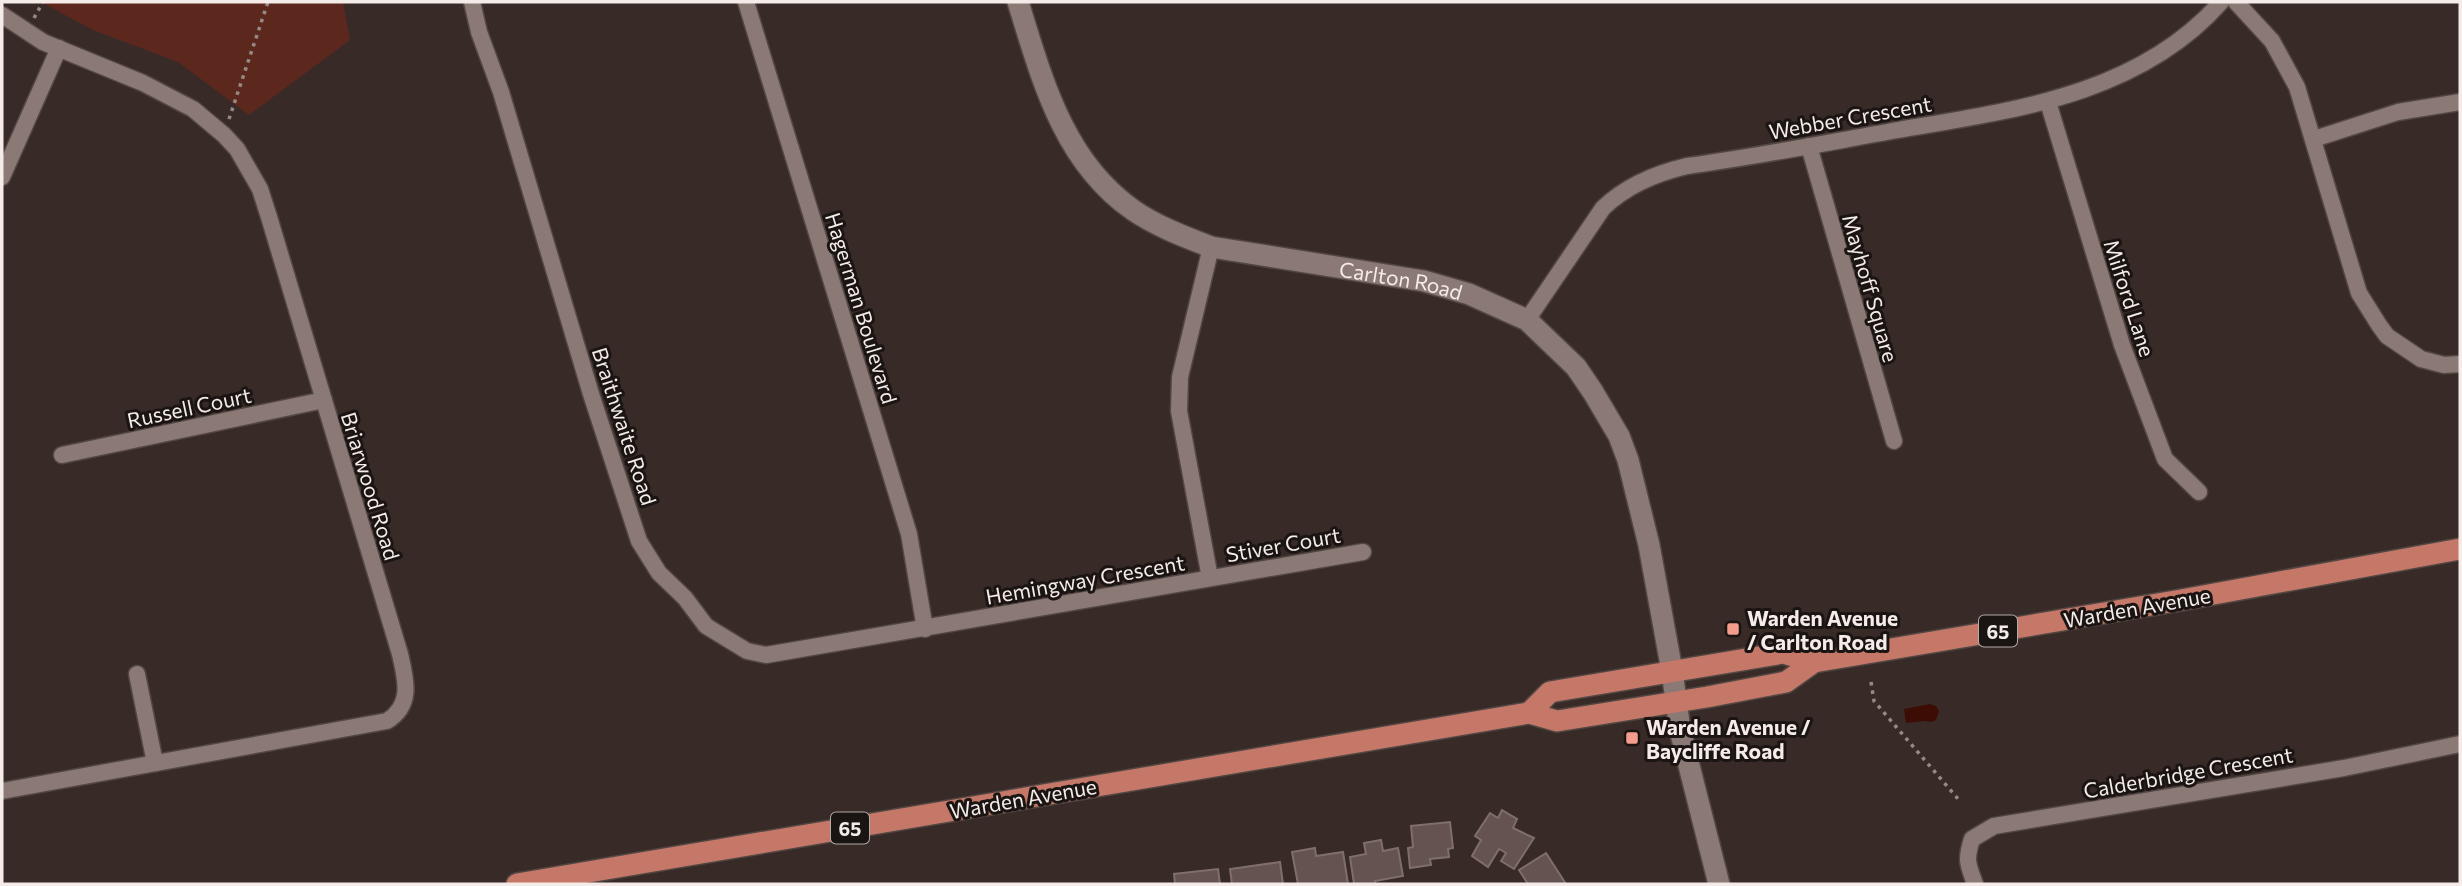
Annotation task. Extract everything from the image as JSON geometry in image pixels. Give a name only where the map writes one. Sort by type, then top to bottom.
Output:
[{"type":"main road","name":"Carlton Road","points":[[1018,2],[1061,126],[1079,156],[1117,198],[1135,212],[1211,247],[1424,281],[1469,294],[1527,320],[1576,367],[1619,436],[1628,460],[1648,545],[1672,671],[1680,730],[1718,884]]},
{"type":"main road","name":"Warden Avenue","points":[[1529,713],[1550,692],[1783,653],[1814,662],[2181,600],[2460,549]]},
{"type":"main road","name":"Warden Avenue","points":[[517,884],[1529,713],[1557,720],[1676,701],[1786,682],[1814,662]]},
{"type":"street","name":"Braithwaite Road","points":[[472,2],[591,394],[639,541],[649,560],[664,579],[685,598],[706,626],[747,652],[766,655],[925,629]]},
{"type":"street","name":"Hagerman Boulevard","points":[[746,2],[906,522],[925,629]]},
{"type":"street","name":"Webber Crescent","points":[[1527,320],[1603,208],[1617,195],[1650,178],[1688,166],[2048,102],[2110,80],[2163,51],[2203,22],[2221,2]]},
{"type":"street","points":[[2236,2],[2272,41],[2297,87],[2359,293],[2386,336],[2421,359],[2444,365],[2460,364]]},
{"type":"street","name":"Briarwood Road","points":[[2,15],[43,42],[193,109],[237,149],[260,189],[400,654],[407,687],[403,705],[395,716],[387,721],[2,791]]},
{"type":"street","points":[[2,177],[59,48]]},
{"type":"street","name":"Milford Lane","points":[[2048,102],[2122,345],[2165,459],[2199,492]]},
{"type":"street","points":[[2314,138],[2398,112],[2460,102]]},
{"type":"street","name":"Mayhoff Square","points":[[1809,146],[1894,441]]},
{"type":"street","name":"Hemingway Crescent","points":[[925,629],[1210,578],[1178,411],[1180,376],[1211,247]]},
{"type":"street","name":"Russell Court","points":[[62,455],[324,400]]},
{"type":"street","name":"Stiver Court","points":[[1210,578],[1363,552]]},
{"type":"street","points":[[137,674],[155,763]]},
{"type":"street","name":"Calderbridge Crescent","points":[[1975,884],[1966,858],[1969,847],[1972,839],[1994,827],[2344,768],[2460,744]]},
{"type":"path","points":[[224,135],[268,2]]},
{"type":"path","points":[[1871,682],[1874,701],[1959,800]]},
{"type":"shaded area","points":[[41,2],[343,2],[350,40],[249,115],[178,62],[93,30]]},
{"type":"shaded area","points":[[1930,704],[1936,706],[1939,711],[1936,720],[1906,723],[1904,709]]},
{"type":"building","points":[[1502,810],[1517,819],[1513,828],[1534,838],[1514,869],[1501,861],[1506,853],[1499,849],[1488,867],[1472,856],[1481,840],[1475,836],[1490,813],[1498,818]]},
{"type":"building","points":[[1450,822],[1453,848],[1448,849],[1449,857],[1430,859],[1431,865],[1410,868],[1408,848],[1413,847],[1411,826]]},
{"type":"building","points":[[1381,840],[1383,851],[1398,848],[1403,876],[1375,881],[1375,884],[1354,884],[1350,857],[1366,854],[1364,843]]},
{"type":"building","points":[[1315,848],[1316,856],[1343,852],[1348,884],[1298,884],[1292,852]]},
{"type":"building","points":[[1546,853],[1566,884],[1528,884],[1519,870]]},
{"type":"building","points":[[1280,862],[1283,884],[1232,884],[1230,869]]},
{"type":"building","points":[[1218,869],[1220,884],[1175,884],[1174,874]]},
{"type":"place","name":"Warden Avenue / Carlton Road","points":[[1733,629]]},
{"type":"place","name":"Warden Avenue / Baycliffe Road","points":[[1632,738]]}]
